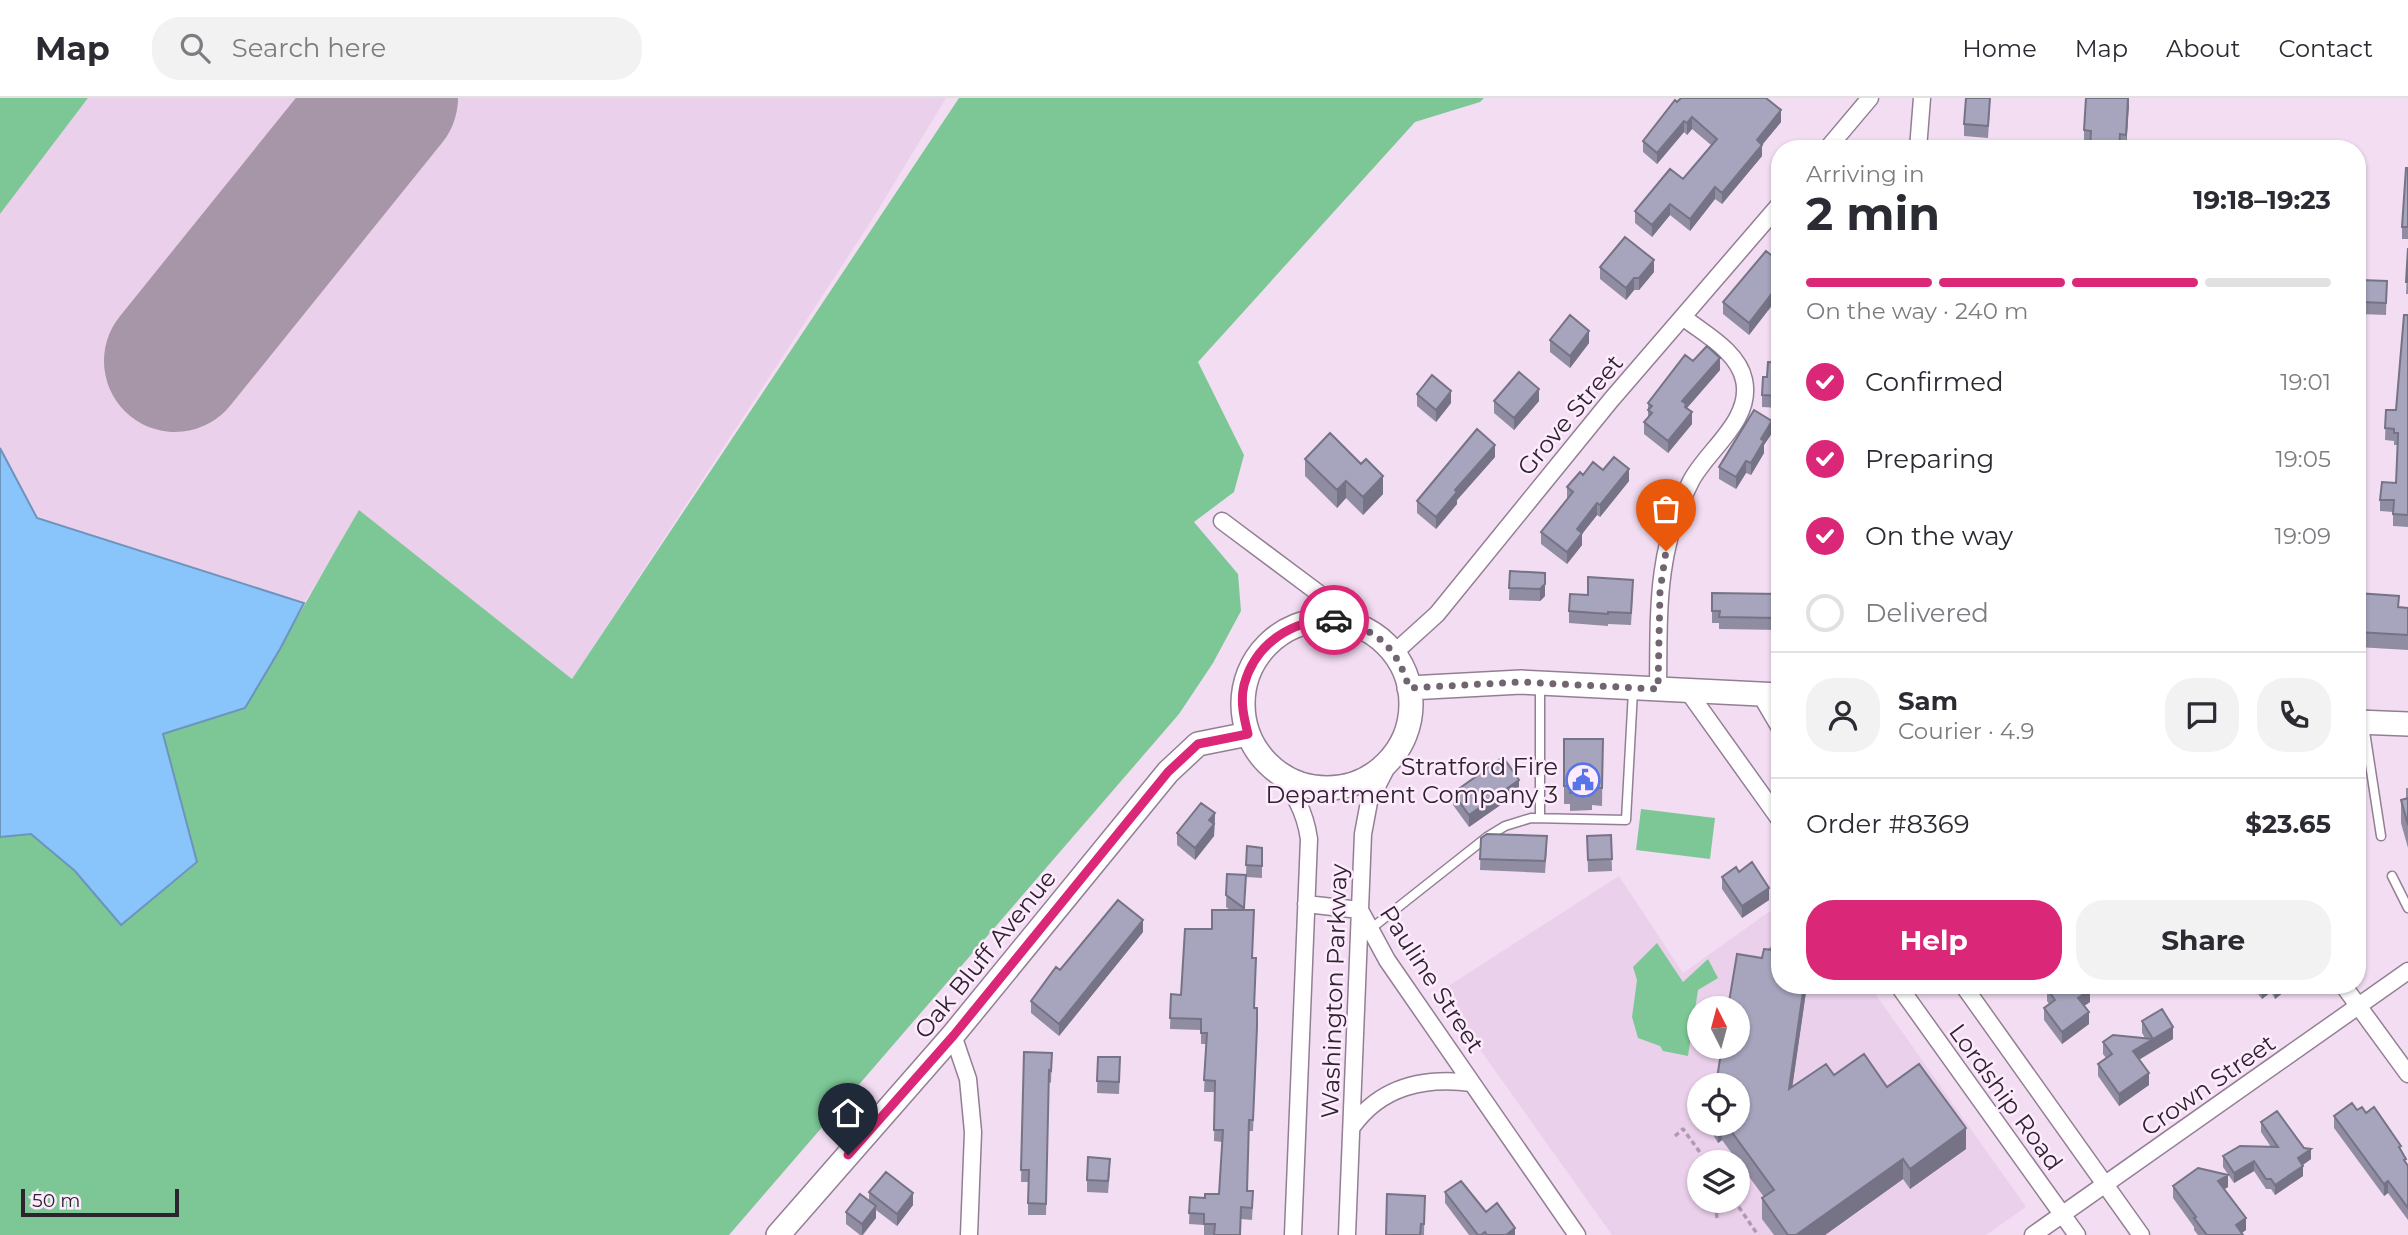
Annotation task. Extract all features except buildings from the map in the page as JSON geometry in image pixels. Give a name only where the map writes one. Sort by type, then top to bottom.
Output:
[{"type":"main road","points":[[1332,620],[1356,624],[1377,636],[1394,653],[1404,670],[1411,712],[1405,735],[1393,755],[1368,777],[1338,787],[1305,785],[1275,770],[1259,754],[1248,734],[1242,710],[1244,687],[1252,664],[1259,654],[1286,630],[1308,621],[1332,620]]},
{"type":"main road","points":[[1409,688],[1540,682],[1770,694]]},
{"type":"main road","points":[[2366,722],[2408,724]]},
{"type":"main road","name":"Oak Bluff Avenue","points":[[778,1235],[954,1035],[1168,772],[1198,744],[1248,734]]},
{"type":"street","points":[[1835,140],[1870,98]]},
{"type":"street","points":[[1919,140],[1922,98]]},
{"type":"street","name":"Grove Street","points":[[1394,653],[1437,614],[1611,400],[1771,214]]},
{"type":"street","points":[[1658,689],[1660,591],[1662,567],[1670,535],[1692,480],[1734,422],[1743,405],[1745,394],[1744,380],[1730,354],[1683,317]]},
{"type":"street","points":[[1223,521],[1325,598],[1332,620]]},
{"type":"street","points":[[1687,690],[1771,807]]},
{"type":"street","name":"Washington Parkway","points":[[1360,910],[1363,834],[1370,802],[1393,755]]},
{"type":"street","name":"Washington Parkway","points":[[1275,770],[1293,791],[1306,818],[1308,839],[1293,1235]]},
{"type":"street","name":"Pauline Street","points":[[1306,904],[1360,910],[1365,932],[1577,1235]]},
{"type":"street","name":"Washington Parkway","points":[[1347,1235],[1365,932]]},
{"type":"street","name":"Crown Street","points":[[2033,1235],[2408,971]]},
{"type":"street","name":"Lordship Road","points":[[1904,994],[2077,1235]]},
{"type":"street","name":"Lordship Road","points":[[1969,994],[2141,1235]]},
{"type":"street","points":[[2350,994],[2408,1074]]},
{"type":"street","points":[[954,1035],[968,1079],[973,1132],[969,1235]]},
{"type":"street","name":"Pauline Street","points":[[1352,1127],[1364,1110],[1378,1099],[1398,1090],[1448,1080],[1472,1083]]},
{"type":"lane","points":[[1540,682],[1540,817]]},
{"type":"lane","points":[[1365,932],[1505,826],[1540,817],[1626,820],[1633,687]]},
{"type":"lane","points":[[2366,755],[2381,836]]},
{"type":"lane","points":[[2392,876],[2408,908]]},
{"type":"path","points":[[1764,959],[1766,952],[1771,948]]},
{"type":"path","points":[[1675,1136],[1684,1129],[1699,1150]]},
{"type":"path","points":[[1716,1213],[1717,1218]]},
{"type":"path","points":[[1743,1213],[1757,1233],[1751,1235]]},
{"type":"shaded area","points":[[88,98],[946,98],[870,223],[572,679],[360,511],[304,603],[37,518],[0,448],[0,214]]},
{"type":"shaded area","points":[[1619,876],[1683,973],[1771,910],[1771,994],[1875,994],[2026,1207],[1986,1235],[1612,1235],[1439,992]]},
{"type":"green space","points":[[0,98],[88,98],[0,214]]},
{"type":"green space","points":[[959,98],[1484,98],[1480,102],[1415,122],[1198,362],[1244,455],[1234,492],[1194,522],[1238,574],[1241,611],[1213,663],[1179,714],[729,1235],[0,1235],[0,837],[31,834],[75,871],[121,925],[197,863],[163,734],[245,708],[359,510],[572,679]]},
{"type":"green space","points":[[1641,809],[1715,818],[1710,859],[1636,850]]},
{"type":"green space","points":[[1657,943],[1683,982],[1708,959],[1718,978],[1698,990],[1697,996],[1687,996],[1687,1056],[1663,1051],[1660,1046],[1638,1038],[1632,1017],[1637,980],[1633,967]]},
{"type":"water","points":[[0,448],[37,518],[304,603],[245,708],[163,734],[197,862],[121,925],[75,871],[31,834],[0,837]]},
{"type":"runway","points":[[175,361],[387,98]]},
{"type":"way so far","points":[[1334,620],[1356,624],[1377,636],[1394,653],[1404,670],[1409,688],[1521,682],[1658,689],[1660,591],[1666,551]]},
{"type":"place","name":"Stratford Fire Department Company 3","points":[[1583,780]]},
{"type":"route","points":[[848,1155],[954,1035],[1168,772],[1198,744],[1248,734],[1242,710],[1244,687],[1252,664],[1266,645],[1286,630],[1308,621],[1334,620]]}]
